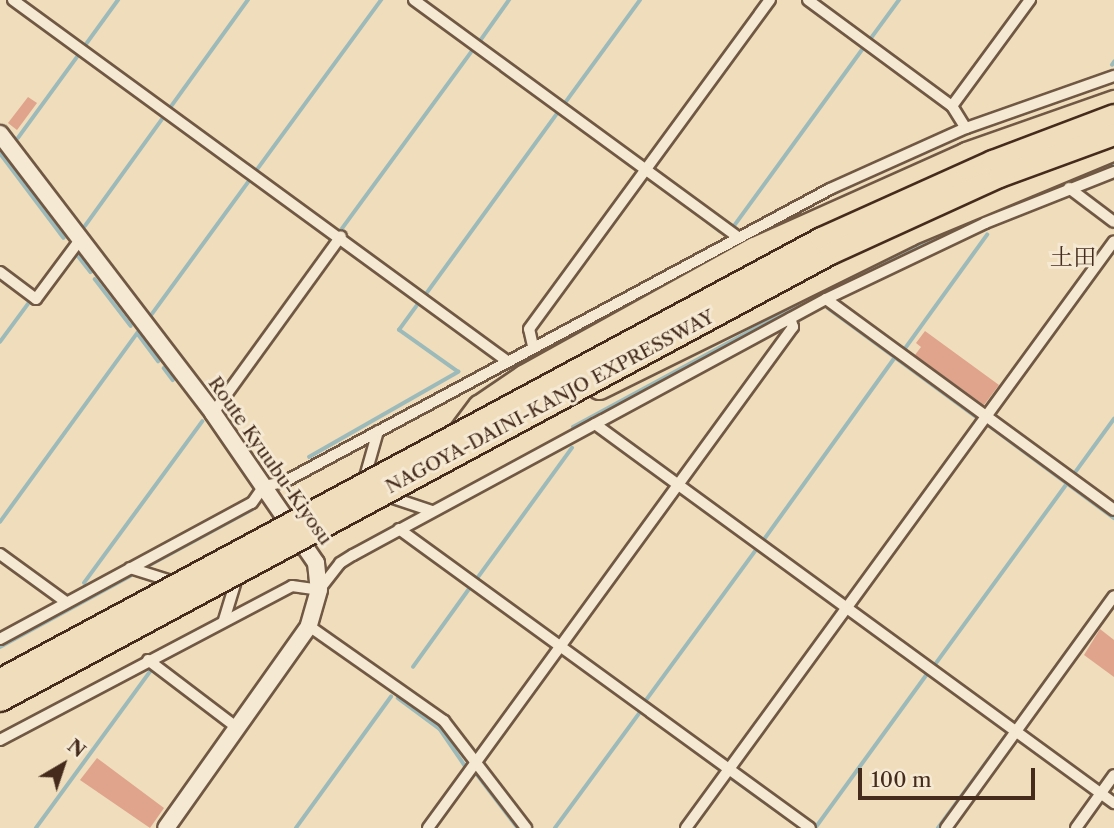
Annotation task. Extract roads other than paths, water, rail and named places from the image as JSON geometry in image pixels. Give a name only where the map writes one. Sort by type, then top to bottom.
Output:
[{"type":"highway","points":[[430,477],[463,425],[488,399],[754,248],[953,158],[1114,101]]},
{"type":"highway","name":"NAGOYA-DAINI-KANJO EXPRESSWAY","points":[[0,679],[821,237],[992,160],[1114,115]]},
{"type":"highway","name":"NAGOYA-DAINI-KANJO EXPRESSWAY","points":[[0,700],[830,253],[999,176],[1114,134]]},
{"type":"highway","points":[[582,395],[682,349],[899,239],[1114,149]]},
{"type":"main road","name":"Route Kyuubu-Kiyosu","points":[[0,135],[213,413],[307,545],[316,563],[319,590],[309,626],[239,729],[166,828]]},
{"type":"street","points":[[13,0],[341,236],[507,361]]},
{"type":"street","points":[[414,0],[737,236]]},
{"type":"street","points":[[533,346],[529,329],[770,0]]},
{"type":"street","points":[[808,0],[952,106],[966,128]]},
{"type":"street","points":[[952,106],[1030,0]]},
{"type":"street","points":[[0,639],[252,503],[264,486],[284,482],[737,236],[966,128],[1114,76]]},
{"type":"street","points":[[0,740],[292,586],[319,590],[340,563],[399,529],[826,299],[916,254],[1069,188],[1114,172]]},
{"type":"street","points":[[1069,188],[1114,222]]},
{"type":"street","points":[[213,413],[341,236]]},
{"type":"street","points":[[0,272],[37,299],[79,241]]},
{"type":"street","points":[[686,828],[1114,241]]},
{"type":"street","points":[[826,299],[1114,510]]},
{"type":"street","points":[[428,828],[793,327],[790,318]]},
{"type":"street","points":[[595,424],[1114,803]]},
{"type":"street","points":[[353,520],[378,431]]},
{"type":"street","points":[[393,498],[432,511]]},
{"type":"street","points":[[399,529],[810,828]]},
{"type":"street","points":[[0,554],[66,603]]},
{"type":"street","points":[[130,568],[215,594]]},
{"type":"street","points":[[224,620],[235,583]]},
{"type":"street","points":[[946,828],[1114,596]]},
{"type":"street","points":[[309,626],[444,721],[526,828]]},
{"type":"street","points":[[148,660],[239,729]]},
{"type":"street","points":[[1076,828],[1114,775]]},
{"type":"waterway","points":[[84,47],[118,0]]},
{"type":"waterway","points":[[170,108],[248,0]]},
{"type":"waterway","points":[[256,171],[381,0]]},
{"type":"waterway","points":[[480,41],[509,0]]},
{"type":"waterway","points":[[565,103],[640,0]]},
{"type":"waterway","points":[[869,41],[899,0]]},
{"type":"waterway","points":[[734,226],[864,47]]},
{"type":"waterway","points":[[341,230],[474,48]]},
{"type":"waterway","points":[[18,138],[80,53]]},
{"type":"waterway","points":[[426,294],[559,111]]},
{"type":"waterway","points":[[85,226],[165,115]]},
{"type":"waterway","points":[[0,153],[64,238]]},
{"type":"waterway","points":[[1106,167],[1114,165]]},
{"type":"waterway","points":[[152,314],[252,177]]},
{"type":"waterway","points":[[573,427],[821,293],[945,233],[1079,177]]},
{"type":"waterway","points":[[702,217],[720,231]]},
{"type":"waterway","points":[[904,350],[987,235]]},
{"type":"waterway","points":[[76,253],[91,272]]},
{"type":"waterway","points":[[95,279],[131,326]]},
{"type":"waterway","points":[[0,342],[31,300]]},
{"type":"waterway","points":[[309,457],[458,372],[399,330],[421,300]]},
{"type":"waterway","points":[[828,308],[979,419]]},
{"type":"waterway","points":[[0,522],[138,332]]},
{"type":"waterway","points":[[138,334],[158,361]]},
{"type":"waterway","points":[[763,541],[895,357]]},
{"type":"waterway","points":[[164,368],[173,380]]},
{"type":"waterway","points":[[1074,474],[1114,419]]},
{"type":"waterway","points":[[84,583],[202,422]]},
{"type":"waterway","points":[[987,424],[1114,518]]},
{"type":"waterway","points":[[476,580],[572,448]]},
{"type":"waterway","points":[[934,666],[1068,482]]},
{"type":"waterway","points":[[148,566],[253,509]]},
{"type":"waterway","points":[[644,703],[756,550]]},
{"type":"waterway","points":[[0,647],[130,576]]},
{"type":"waterway","points":[[413,667],[469,589]]},
{"type":"waterway","points":[[1016,722],[1090,620]]},
{"type":"waterway","points":[[36,828],[152,669]]},
{"type":"waterway","points":[[816,827],[928,673]]},
{"type":"waterway","points":[[296,828],[391,697]]},
{"type":"waterway","points":[[398,698],[440,729],[466,767]]},
{"type":"waterway","points":[[555,828],[641,711]]},
{"type":"waterway","points":[[938,828],[1007,734]]},
{"type":"waterway","points":[[690,747],[721,770]]},
{"type":"waterway","points":[[476,773],[518,828]]},
{"type":"waterway","points":[[730,777],[801,828]]},
{"type":"district","name":"土田","points":[[1073,257]]}]
